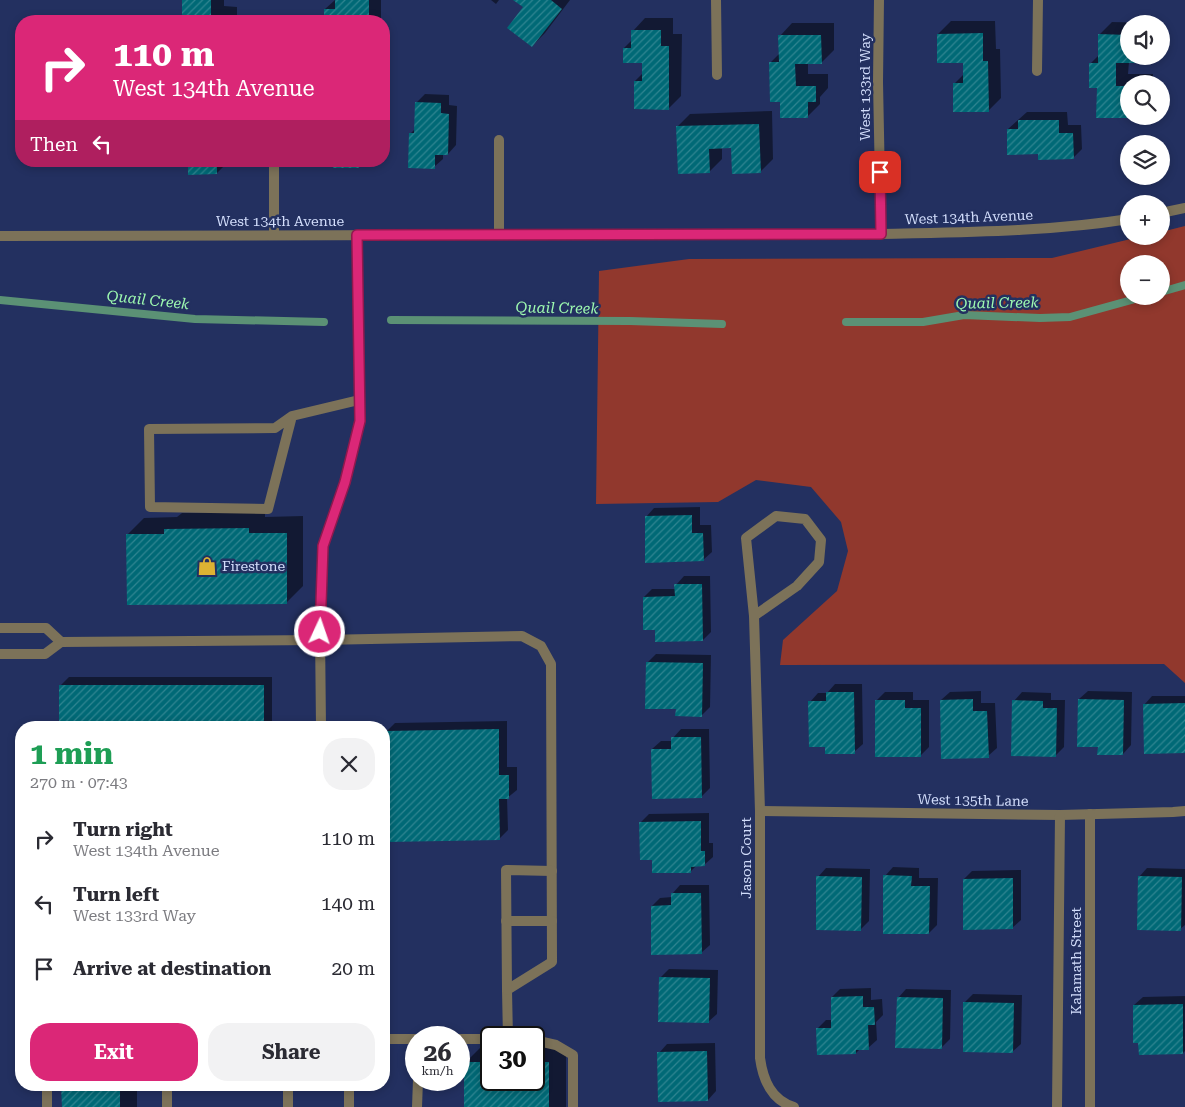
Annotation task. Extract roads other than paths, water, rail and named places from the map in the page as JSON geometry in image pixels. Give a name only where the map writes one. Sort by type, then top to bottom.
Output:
[{"type":"street","points":[[716,0],[717,75]]},
{"type":"street","name":"West 133rd Way","points":[[879,0],[878,82],[881,234]]},
{"type":"street","points":[[1036,71],[1038,0]]},
{"type":"street","points":[[499,140],[499,234]]},
{"type":"street","points":[[274,167],[274,235]]},
{"type":"street","points":[[1170,211],[1185,208]]},
{"type":"street","name":"West 134th Avenue","points":[[0,236],[881,234],[1018,231],[1058,228],[1120,219]]},
{"type":"street","points":[[321,721],[320,640],[323,546],[347,473],[360,421],[357,235]]},
{"type":"street","points":[[292,416],[268,509],[150,507],[149,429],[275,428],[292,416],[359,400]]},
{"type":"street","name":"Jason Court","points":[[754,616],[797,586],[819,562],[822,540],[805,519],[776,516],[746,538],[754,616],[760,811],[760,1058],[767,1085],[775,1097],[786,1105],[794,1107]]},
{"type":"street","points":[[0,628],[46,628],[62,642]]},
{"type":"street","points":[[0,654],[45,654],[62,642],[522,636],[541,646],[551,664],[552,962],[507,990]]},
{"type":"street","name":"West 135th Lane","points":[[760,811],[1060,815],[1185,810]]},
{"type":"street","name":"Kalamath Street","points":[[1090,814],[1090,1107]]},
{"type":"street","name":"Kalamath Street","points":[[1057,1107],[1060,815]]},
{"type":"street","points":[[508,1026],[506,870],[552,871]]},
{"type":"street","points":[[506,921],[552,921]]},
{"type":"street","points":[[390,1039],[405,1039]]},
{"type":"street","points":[[545,1042],[556,1045],[573,1054],[573,1107]]},
{"type":"street","points":[[47,1091],[47,1107]]},
{"type":"street","points":[[167,1091],[167,1107]]},
{"type":"street","points":[[288,1091],[288,1107]]},
{"type":"street","points":[[349,1091],[350,1107]]},
{"type":"street","points":[[417,1107],[418,1091]]},
{"type":"waterway","name":"Quail Creek","points":[[1170,289],[1185,285]]},
{"type":"waterway","name":"Quail Creek","points":[[0,300],[195,319],[324,322]]},
{"type":"waterway","name":"Quail Creek","points":[[846,322],[923,322],[964,315],[1040,318],[1070,317],[1120,303]]},
{"type":"waterway","name":"Quail Creek","points":[[391,320],[630,321],[722,324]]},
{"type":"place","name":"Firestone","points":[[207,566]]}]
